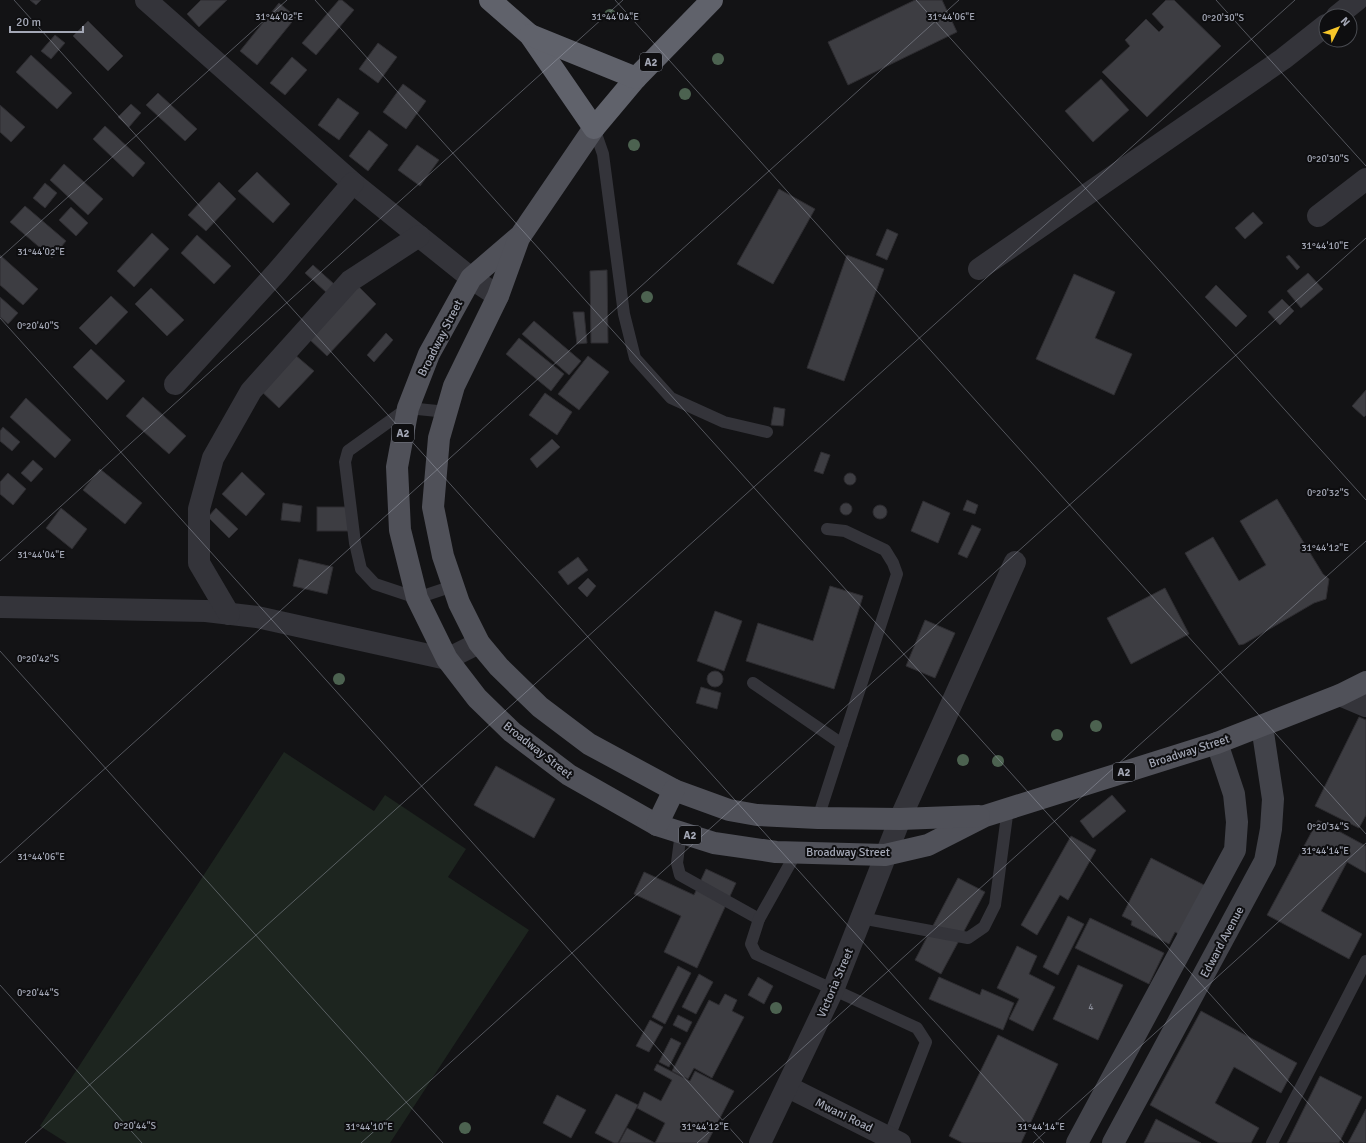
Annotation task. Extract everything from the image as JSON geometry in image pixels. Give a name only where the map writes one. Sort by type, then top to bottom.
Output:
[{"type":"highway","points":[[490,0],[530,35],[594,128]]},
{"type":"highway","name":"A2","points":[[594,128],[636,78],[712,0]]},
{"type":"highway","points":[[530,35],[636,78]]},
{"type":"main road","name":"Broadway Street","points":[[594,128],[521,235],[498,296],[454,386],[439,438],[433,507],[443,556],[453,586],[459,602],[480,643],[499,667],[540,707],[589,744],[674,790],[729,810],[757,815],[818,818],[900,819],[985,816]]},
{"type":"main road","name":"Broadway Street","points":[[521,235],[471,278],[429,354],[408,408],[396,466],[400,530],[417,598],[447,659],[477,698],[512,732],[569,775],[657,825],[714,843],[776,852],[885,854],[928,845],[985,816],[1218,743],[1340,695],[1366,682]]},
{"type":"main road","points":[[657,825],[674,790]]},
{"type":"street","points":[[146,0],[353,183],[471,278],[498,296]]},
{"type":"street","points":[[1347,8],[1357,0]]},
{"type":"street","points":[[979,269],[1283,59],[1318,31]]},
{"type":"street","points":[[1318,216],[1366,179]]},
{"type":"street","points":[[175,384],[277,272],[353,183]]},
{"type":"street","points":[[229,614],[199,564],[199,509],[213,458],[251,391],[350,281],[419,236]]},
{"type":"street","name":"Victoria Street","points":[[760,1143],[833,990],[885,854],[1015,562]]},
{"type":"street","points":[[0,607],[206,611],[258,617],[447,659],[480,643]]},
{"type":"street","points":[[1340,695],[1366,706]]},
{"type":"street","name":"Edward Avenue","points":[[1113,1143],[1265,861],[1271,829],[1273,799],[1262,726]]},
{"type":"street","points":[[1077,1143],[1235,850],[1237,822],[1234,794],[1218,743]]},
{"type":"street","name":"Mwani Road","points":[[788,1087],[894,1140]]},
{"type":"lane","points":[[594,128],[603,154],[624,314],[635,358],[671,398],[724,422],[767,432]]},
{"type":"lane","points":[[447,412],[408,408],[348,451],[345,462],[355,543],[361,568],[375,584],[417,598],[453,586]]},
{"type":"lane","points":[[818,818],[897,574],[893,562],[885,550],[845,531],[827,529]]},
{"type":"lane","points":[[753,683],[842,744]]},
{"type":"lane","points":[[861,918],[968,938],[984,927],[995,906],[1008,808]]},
{"type":"lane","points":[[681,832],[676,863],[680,875],[759,919]]},
{"type":"lane","points":[[796,853],[759,919],[751,944],[756,954],[917,1028],[926,1042],[894,1140]]},
{"type":"lane","points":[[1272,1143],[1366,961]]},
{"type":"shaded area","points":[[284,752],[374,811],[385,795],[466,849],[448,877],[529,930],[390,1143],[67,1143],[40,1126]]},
{"type":"building","points":[[30,0],[41,0],[36,5]]},
{"type":"building","points":[[201,0],[227,0],[199,27],[187,14]]},
{"type":"building","points":[[339,0],[342,0],[354,10],[316,55],[302,43]]},
{"type":"building","points":[[915,0],[942,0],[957,32],[848,85],[828,42]]},
{"type":"building","points":[[1166,0],[1174,0],[1221,46],[1147,117],[1102,72],[1130,46],[1125,40],[1146,19],[1159,32],[1164,27],[1152,14]]},
{"type":"building","points":[[279,3],[296,17],[257,65],[240,51]]},
{"type":"building","points":[[88,21],[123,56],[108,71],[73,36]]},
{"type":"building","points":[[55,35],[65,43],[51,59],[41,51]]},
{"type":"building","points":[[378,43],[397,57],[378,83],[359,69]]},
{"type":"building","points":[[31,55],[72,93],[57,109],[16,72]]},
{"type":"building","points":[[292,57],[307,70],[285,95],[270,83]]},
{"type":"building","points":[[1101,79],[1129,110],[1093,142],[1065,111]]},
{"type":"building","points":[[403,84],[426,101],[406,129],[383,112]]},
{"type":"building","points":[[158,93],[197,129],[185,141],[146,105]]},
{"type":"building","points":[[338,98],[359,113],[339,140],[318,125]]},
{"type":"building","points":[[131,104],[141,113],[129,127],[118,117]]},
{"type":"building","points":[[0,105],[25,127],[11,142],[0,132]]},
{"type":"building","points":[[105,126],[145,163],[133,177],[93,139]]},
{"type":"building","points":[[369,130],[388,145],[368,171],[349,156]]},
{"type":"building","points":[[417,145],[439,160],[420,186],[398,170]]},
{"type":"building","points":[[64,164],[103,199],[88,215],[50,180]]},
{"type":"building","points":[[257,172],[290,204],[273,223],[238,191]]},
{"type":"building","points":[[219,182],[236,199],[206,231],[188,215]]},
{"type":"building","points":[[45,183],[57,193],[45,208],[33,198]]},
{"type":"building","points":[[779,189],[815,209],[773,284],[737,264]]},
{"type":"building","points":[[25,206],[66,241],[52,258],[10,222]]},
{"type":"building","points":[[71,207],[88,223],[76,236],[59,220]]},
{"type":"building","points":[[1253,212],[1263,223],[1245,239],[1235,228]]},
{"type":"building","points":[[887,229],[898,234],[887,260],[876,255]]},
{"type":"building","points":[[152,233],[169,249],[134,287],[117,271]]},
{"type":"building","points":[[197,235],[231,266],[214,284],[181,253]]},
{"type":"building","points":[[0,255],[38,289],[23,305],[0,285]]},
{"type":"building","points":[[847,255],[884,269],[844,381],[807,368]]},
{"type":"building","points":[[1289,255],[1300,267],[1297,270],[1286,257]]},
{"type":"building","points":[[313,265],[334,284],[327,293],[305,273]]},
{"type":"building","points":[[607,270],[608,343],[591,343],[590,271]]},
{"type":"building","points":[[1308,273],[1323,289],[1301,308],[1287,291]]},
{"type":"building","points":[[1074,274],[1115,292],[1095,338],[1132,354],[1114,395],[1036,359]]},
{"type":"building","points":[[357,285],[376,304],[327,356],[307,337]]},
{"type":"building","points":[[1216,285],[1247,316],[1236,327],[1205,297]]},
{"type":"building","points":[[151,288],[184,320],[167,336],[135,304]]},
{"type":"building","points":[[111,296],[128,312],[96,345],[79,328]]},
{"type":"building","points":[[0,297],[18,313],[8,324],[0,317]]},
{"type":"building","points":[[1282,299],[1294,311],[1280,325],[1268,312]]},
{"type":"building","points":[[573,312],[584,312],[587,343],[577,344]]},
{"type":"building","points":[[534,321],[581,361],[569,375],[522,334]]},
{"type":"building","points":[[386,333],[393,340],[374,362],[367,355]]},
{"type":"building","points":[[519,338],[564,374],[551,391],[506,354]]},
{"type":"building","points":[[91,349],[125,381],[107,400],[73,367]]},
{"type":"building","points":[[294,354],[314,371],[279,408],[260,390]]},
{"type":"building","points":[[588,356],[609,372],[579,410],[558,394]]},
{"type":"building","points":[[1366,390],[1366,415],[1364,417],[1352,406]]},
{"type":"building","points":[[545,393],[572,412],[557,435],[529,415]]},
{"type":"building","points":[[143,397],[186,436],[169,454],[126,416]]},
{"type":"building","points":[[26,398],[71,440],[55,458],[10,417]]},
{"type":"building","points":[[774,407],[785,409],[783,426],[771,425]]},
{"type":"building","points":[[3,427],[20,442],[12,451],[0,441],[0,431]]},
{"type":"building","points":[[552,439],[560,447],[537,468],[530,459]]},
{"type":"building","points":[[821,452],[830,455],[823,474],[814,471]]},
{"type":"building","points":[[33,460],[43,469],[31,482],[21,473]]},
{"type":"building","points":[[100,469],[142,503],[125,524],[83,490]]},
{"type":"building","points":[[242,472],[265,494],[246,516],[222,494]]},
{"type":"building","points":[[8,473],[26,489],[13,505],[0,494],[0,482]]},
{"type":"building","points":[[852,473],[855,474],[855,484],[848,485],[845,484],[844,477],[845,474]]},
{"type":"building","points":[[1277,499],[1323,574],[1329,579],[1326,599],[1314,603],[1244,644],[1239,645],[1185,553],[1213,537],[1239,581],[1266,565],[1240,521]]},
{"type":"building","points":[[967,500],[978,505],[975,514],[963,510]]},
{"type":"building","points":[[923,501],[950,513],[938,543],[911,531]]},
{"type":"building","points":[[283,503],[302,506],[300,522],[281,520]]},
{"type":"building","points":[[846,503],[850,505],[852,509],[850,513],[846,515],[842,513],[840,509],[842,505]]},
{"type":"building","points":[[880,505],[885,507],[887,512],[885,517],[880,519],[875,517],[873,512],[875,507]]},
{"type":"building","points":[[317,507],[350,507],[350,531],[317,531]]},
{"type":"building","points":[[61,508],[87,529],[72,549],[46,528]]},
{"type":"building","points":[[216,508],[238,529],[229,538],[208,517]]},
{"type":"building","points":[[972,525],[981,529],[967,558],[958,554]]},
{"type":"building","points":[[578,557],[588,570],[568,585],[558,572]]},
{"type":"building","points":[[299,559],[333,567],[327,594],[293,586]]},
{"type":"building","points":[[588,578],[596,586],[587,597],[578,588]]},
{"type":"building","points":[[830,586],[863,596],[834,689],[746,661],[758,623],[813,641]]},
{"type":"building","points":[[1165,588],[1189,634],[1131,664],[1107,618]]},
{"type":"building","points":[[715,611],[742,621],[724,671],[697,661]]},
{"type":"building","points":[[925,620],[955,633],[935,678],[906,666]]},
{"type":"building","points":[[712,671],[718,671],[723,676],[721,685],[718,687],[712,687],[707,682],[707,676]]},
{"type":"building","points":[[701,687],[721,693],[717,709],[696,703]]},
{"type":"building","points":[[1359,717],[1366,720],[1366,815],[1359,828],[1315,806]]},
{"type":"building","points":[[496,766],[555,799],[534,838],[474,805]]},
{"type":"building","points":[[1112,795],[1126,811],[1093,838],[1080,821]]},
{"type":"building","points":[[1318,820],[1366,846],[1366,873],[1347,862],[1321,911],[1362,934],[1349,959],[1267,915]]},
{"type":"building","points":[[1071,836],[1096,850],[1068,900],[1060,895],[1037,935],[1021,925]]},
{"type":"building","points":[[1151,858],[1208,887],[1184,937],[1175,932],[1169,944],[1131,925],[1132,921],[1122,916]]},
{"type":"building","points":[[706,869],[736,883],[697,968],[664,952],[681,916],[634,894],[644,872],[694,895]]},
{"type":"building","points":[[958,878],[985,892],[941,974],[915,960]]},
{"type":"building","points":[[1068,916],[1084,924],[1058,975],[1043,967]]},
{"type":"building","points":[[1090,918],[1164,953],[1149,984],[1075,948]]},
{"type":"building","points":[[1017,946],[1037,956],[1029,974],[1055,987],[1033,1031],[1009,1019],[1019,999],[997,988]]},
{"type":"building","points":[[1078,965],[1123,985],[1098,1040],[1053,1019]]},
{"type":"building","points":[[678,966],[691,973],[665,1024],[652,1017]]},
{"type":"building","points":[[699,974],[713,982],[696,1014],[682,1007]]},
{"type":"building","points":[[758,977],[773,986],[764,1004],[748,995]]},
{"type":"building","points":[[939,977],[980,995],[982,989],[1014,1003],[1003,1030],[929,999]]},
{"type":"building","points":[[725,994],[737,1000],[732,1011],[744,1017],[712,1078],[694,1068],[688,1079],[672,1071],[709,1000],[719,1005]]},
{"type":"building","points":[[1201,1011],[1297,1063],[1281,1093],[1234,1067],[1215,1103],[1259,1128],[1251,1143],[1219,1143],[1150,1105]]},
{"type":"building","points":[[678,1015],[692,1022],[687,1032],[673,1025]]},
{"type":"building","points":[[650,1020],[663,1027],[649,1052],[636,1046]]},
{"type":"building","points":[[998,1035],[1058,1064],[1021,1143],[963,1143],[949,1136]]},
{"type":"building","points":[[671,1038],[681,1043],[669,1067],[659,1062]]},
{"type":"building","points":[[657,1064],[690,1081],[695,1071],[734,1091],[707,1143],[655,1143],[665,1123],[637,1108],[644,1092],[661,1101],[672,1080],[654,1070]]},
{"type":"building","points":[[1320,1076],[1362,1097],[1339,1143],[1287,1143]]},
{"type":"building","points":[[616,1094],[638,1105],[618,1143],[614,1143],[595,1133]]},
{"type":"building","points":[[557,1095],[586,1110],[571,1138],[543,1123]]},
{"type":"building","points":[[1366,1109],[1366,1143],[1348,1143]]},
{"type":"building","points":[[1156,1119],[1201,1143],[1144,1143]]},
{"type":"building","points":[[627,1128],[655,1143],[619,1143]]}]
